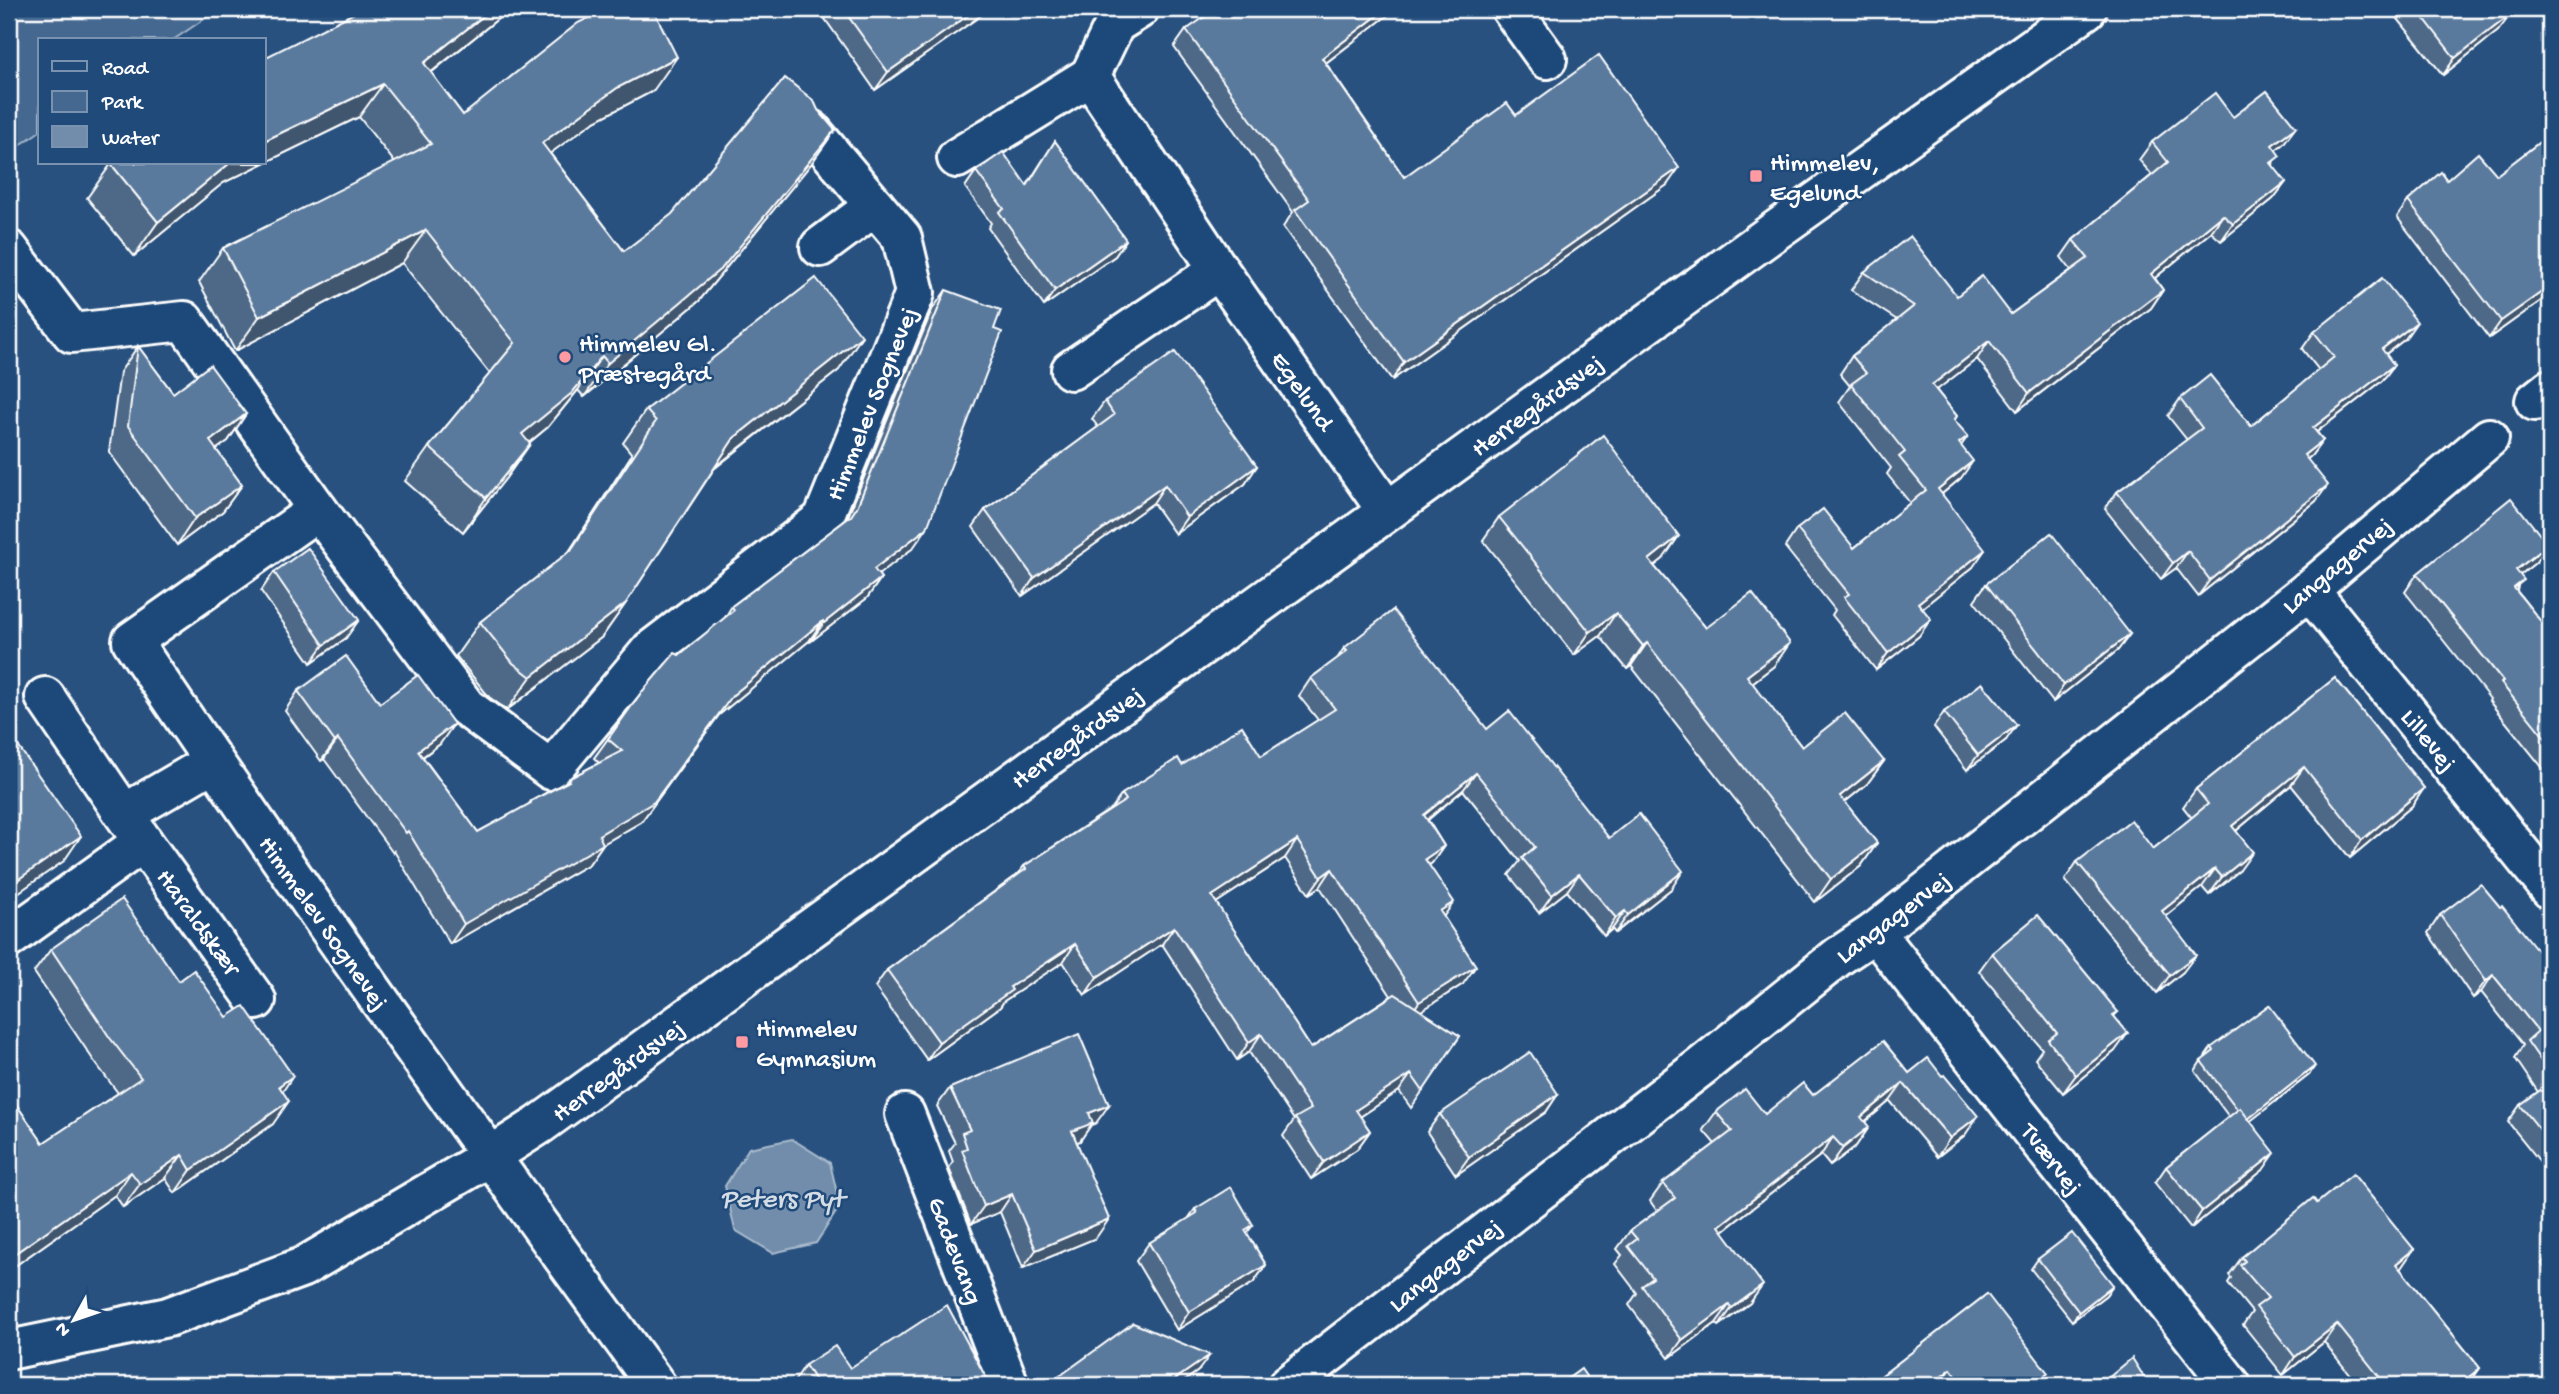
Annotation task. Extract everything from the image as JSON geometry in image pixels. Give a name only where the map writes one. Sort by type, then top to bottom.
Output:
[{"type":"street","points":[[1511,9],[1547,59]]},
{"type":"street","name":"Herregårdsvej","points":[[9,1350],[168,1317],[303,1267],[539,1125],[1775,231],[2087,9]]},
{"type":"street","points":[[957,158],[1090,76],[1119,14]]},
{"type":"street","name":"Egelund","points":[[1090,76],[1219,270],[1387,511]]},
{"type":"street","name":"Himmelev Sognevej","points":[[9,250],[72,333],[184,321],[318,510],[466,707],[551,770],[651,650],[823,519],[915,293],[902,238],[811,130]]},
{"type":"street","points":[[820,247],[874,205]]},
{"type":"street","points":[[1071,370],[1219,270]]},
{"type":"street","name":"Langagervej","points":[[1288,1385],[1702,1066],[1839,956],[1875,932],[2309,590],[2488,438]]},
{"type":"street","name":"Himmelev Sognevej","points":[[318,510],[132,641],[213,762],[489,1157],[656,1385]]},
{"type":"street","name":"Lillevej","points":[[2309,590],[2550,888]]},
{"type":"street","name":"Haraldskær","points":[[45,697],[256,1000]]},
{"type":"street","name":"Haraldskær","points":[[9,938],[213,762]]},
{"type":"street","name":"Tværvej","points":[[1875,932],[2231,1385]]},
{"type":"street","name":"Gadevang","points":[[905,1114],[1009,1385]]},
{"type":"green space","points":[[9,9],[219,9],[176,38],[38,38],[38,132],[9,153]]},
{"type":"water","name":"Peters Pyt","points":[[792,1139],[830,1163],[840,1206],[816,1243],[773,1253],[735,1230],[725,1186],[749,1148]]},
{"type":"building","points":[[362,9],[492,9],[424,63],[463,115],[578,23],[606,9],[653,9],[677,57],[617,88],[542,143],[624,251],[672,214],[785,78],[814,101],[835,130],[723,267],[608,363],[602,356],[572,393],[522,434],[530,444],[486,498],[429,447],[515,343],[426,230],[259,317],[223,248],[431,144],[383,84],[266,140],[266,57]]},
{"type":"building","points":[[843,9],[977,9],[888,72]]},
{"type":"building","points":[[1216,9],[1386,9],[1322,58],[1404,177],[1507,103],[1516,115],[1599,55],[1679,168],[1404,362],[1295,210],[1309,200],[1186,30]]},
{"type":"building","points":[[2417,9],[2507,9],[2511,14],[2455,58]]},
{"type":"building","points":[[2267,91],[2296,127],[2272,145],[2280,156],[2271,163],[2286,182],[2233,224],[2223,215],[2151,274],[2163,290],[2029,393],[1989,341],[1932,385],[1957,416],[1954,420],[1968,436],[1959,443],[1973,461],[1938,489],[1985,550],[1918,603],[1931,619],[1888,653],[1844,597],[1849,594],[1797,529],[1823,509],[1854,548],[1926,490],[1899,457],[1905,452],[1851,384],[1866,373],[1852,356],[1914,306],[1864,272],[1910,236],[1957,296],[1982,276],[2011,314],[2088,258],[2073,240],[2168,162],[2152,142],[2215,93],[2233,117]]},
{"type":"building","points":[[2550,134],[2550,286],[2501,321],[2408,201],[2441,172],[2447,180],[2478,153],[2497,175]]},
{"type":"building","points":[[1055,141],[1126,240],[1055,290],[999,212],[1004,209],[976,171],[1003,152],[1027,186]]},
{"type":"building","points":[[111,164],[229,164],[158,222]]},
{"type":"building","points":[[816,278],[862,336],[734,438],[626,603],[531,677],[513,663],[480,622],[571,550],[656,421],[646,410]]},
{"type":"building","points":[[2382,278],[2417,322],[2382,349],[2394,365],[2313,428],[2323,440],[2304,455],[2328,485],[2210,580],[2188,551],[2173,563],[2117,492],[2202,428],[2180,399],[2210,375],[2251,426],[2334,357],[2314,332]]},
{"type":"building","points":[[946,290],[1001,310],[994,329],[1002,332],[927,528],[874,569],[881,578],[824,623],[823,621],[733,695],[654,802],[599,835],[603,844],[464,924],[408,831],[406,833],[338,739],[335,742],[298,691],[346,656],[380,703],[418,675],[454,724],[418,751],[478,832],[622,751],[608,739],[641,693],[675,653],[679,655],[734,610],[732,606],[851,516]]},
{"type":"building","points":[[138,346],[173,393],[210,365],[246,414],[210,441],[242,485],[195,518],[128,426]]},
{"type":"building","points":[[1175,352],[1257,466],[1187,517],[1165,485],[1034,578],[985,510],[1114,415],[1105,401]]},
{"type":"building","points":[[1603,435],[1679,536],[1649,560],[1706,628],[1752,593],[1790,643],[1747,676],[1802,747],[1845,713],[1884,761],[1840,796],[1877,843],[1831,879],[1647,643],[1643,646],[1616,613],[1590,632],[1499,517]]},
{"type":"building","points":[[2511,498],[2548,545],[2516,570],[2524,580],[2514,588],[2550,633],[2550,744],[2417,574]]},
{"type":"building","points":[[2051,533],[2130,634],[2064,685],[1986,584]]},
{"type":"building","points":[[308,548],[359,620],[324,645],[274,572]]},
{"type":"building","points":[[1393,610],[1487,729],[1509,711],[1609,838],[1639,814],[1683,871],[1628,915],[1625,911],[1616,918],[1579,874],[1552,895],[1522,858],[1535,847],[1476,773],[1424,815],[1444,846],[1425,859],[1454,902],[1440,911],[1476,966],[1419,1002],[1332,869],[1321,877],[1297,840],[1212,896],[1311,1048],[1395,994],[1460,1036],[1423,1091],[1411,1074],[1356,1110],[1370,1131],[1324,1162],[1295,1118],[1311,1109],[1261,1034],[1249,1042],[1174,927],[1097,977],[1075,944],[1010,987],[1012,990],[939,1042],[887,970],[1026,869],[1024,866],[1126,800],[1122,794],[1178,758],[1182,765],[1242,726],[1261,756],[1335,709],[1311,678],[1347,651],[1344,648]]},
{"type":"building","points":[[2335,678],[2424,788],[2362,840],[2304,767],[2232,826],[2253,852],[2222,877],[2215,869],[2162,911],[2196,955],[2170,975],[2077,862],[2131,820],[2153,849],[2208,804],[2196,789]]},
{"type":"building","points":[[1982,683],[2017,725],[1978,755],[1944,712]]},
{"type":"building","points":[[9,733],[81,836],[10,885],[9,884]]},
{"type":"building","points":[[2481,884],[2550,966],[2550,1074],[2527,1041],[2538,1031],[2493,975],[2486,981],[2440,915]]},
{"type":"building","points":[[122,899],[179,981],[194,970],[227,1017],[244,1006],[293,1076],[279,1086],[289,1101],[191,1170],[182,1155],[140,1184],[131,1172],[14,1254],[9,1247],[9,1094],[43,1143],[141,1078],[110,1038],[51,949]]},
{"type":"building","points":[[2038,915],[2118,1012],[2113,1015],[2128,1033],[2076,1075],[2048,1040],[2057,1033],[1992,953]]},
{"type":"building","points":[[2269,1005],[2315,1066],[2248,1119],[2240,1108],[2238,1110],[2201,1061],[2214,1051],[2212,1047]]},
{"type":"building","points":[[1079,1034],[1109,1105],[1089,1113],[1093,1123],[1072,1131],[1109,1219],[1036,1250],[1012,1194],[984,1206],[962,1150],[967,1148],[962,1133],[970,1130],[950,1088]]},
{"type":"building","points":[[1883,1041],[1909,1073],[1928,1058],[1978,1116],[1950,1138],[1903,1083],[1861,1117],[1869,1127],[1843,1148],[1833,1137],[1719,1226],[1763,1285],[1732,1308],[1729,1305],[1682,1340],[1642,1286],[1653,1278],[1628,1246],[1637,1239],[1630,1231],[1675,1198],[1663,1183],[1732,1131],[1716,1112],[1745,1089],[1765,1114],[1803,1083],[1813,1095]]},
{"type":"building","points":[[1530,1052],[1558,1094],[1469,1157],[1440,1114]]},
{"type":"building","points":[[2550,1083],[2550,1142],[2520,1105]]},
{"type":"building","points":[[2240,1108],[2275,1153],[2202,1211],[2166,1167]]},
{"type":"building","points":[[2353,1174],[2414,1249],[2396,1264],[2480,1368],[2459,1385],[2372,1385],[2381,1379],[2337,1324],[2295,1357],[2256,1307],[2268,1298],[2240,1265],[2245,1261],[2242,1257],[2313,1198],[2317,1203]]},
{"type":"building","points":[[1231,1187],[1253,1225],[1245,1230],[1266,1265],[1189,1312],[1149,1243],[1197,1213],[1195,1209]]},
{"type":"building","points":[[2072,1233],[2113,1285],[2079,1312],[2038,1259]]},
{"type":"building","points":[[1987,1294],[2048,1373],[2032,1385],[1963,1385],[1951,1369],[1931,1385],[1872,1383]]},
{"type":"building","points":[[947,1305],[990,1385],[818,1385],[805,1365],[835,1346],[850,1368]]},
{"type":"building","points":[[1133,1323],[1210,1355],[1167,1385],[1062,1385],[1057,1378]]},
{"type":"building","points":[[2132,1358],[2149,1385],[2100,1385]]},
{"type":"building","points":[[1581,1369],[1592,1385],[1559,1385]]},
{"type":"place","name":"Himmelev, Egelund","points":[[1756,176]]},
{"type":"place","name":"Himmelev Gl. Præstegård","points":[[565,357]]},
{"type":"place","name":"Himmelev Gymnasium","points":[[742,1042]]}]
